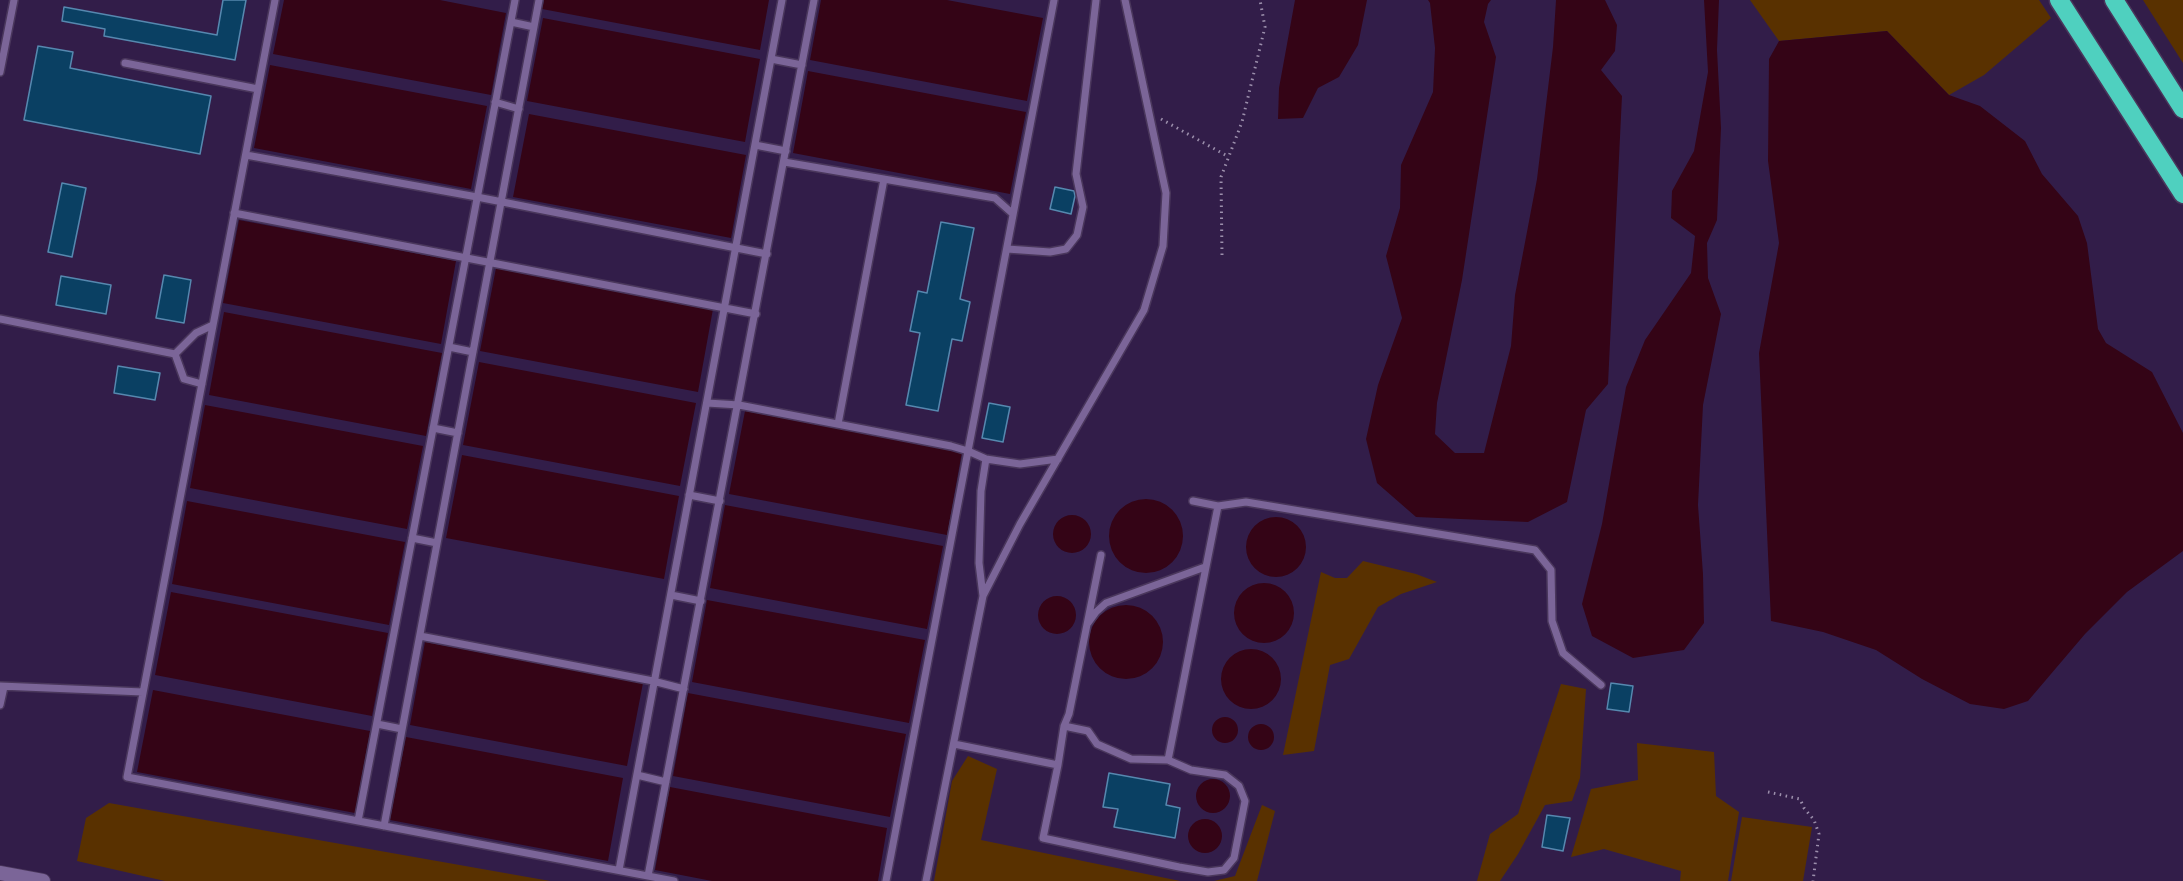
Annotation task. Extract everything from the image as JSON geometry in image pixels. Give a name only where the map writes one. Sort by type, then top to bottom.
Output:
[{"type":"highway","points":[[2059,0],[2183,194]]},
{"type":"highway","points":[[2114,0],[2183,109]]},
{"type":"street","points":[[0,873],[43,881]]},
{"type":"lane","points":[[0,72],[2,51],[14,0]]},
{"type":"lane","points":[[275,0],[127,777],[674,881]]},
{"type":"lane","points":[[358,821],[515,0]]},
{"type":"lane","points":[[384,826],[539,0]]},
{"type":"lane","points":[[619,870],[782,0]]},
{"type":"lane","points":[[648,876],[814,0]]},
{"type":"lane","points":[[886,881],[1054,0]]},
{"type":"lane","points":[[1006,249],[1050,252],[1066,249],[1077,235],[1083,207],[1076,174],[1096,0]]},
{"type":"lane","points":[[926,881],[983,596],[1020,524],[1144,310],[1163,246],[1166,193],[1125,0]]},
{"type":"lane","points":[[511,22],[534,27]]},
{"type":"lane","points":[[771,59],[802,65]]},
{"type":"lane","points":[[125,63],[258,88]]},
{"type":"lane","points":[[495,102],[519,109]]},
{"type":"lane","points":[[755,145],[786,152]]},
{"type":"lane","points":[[246,155],[477,197],[767,254]]},
{"type":"lane","points":[[784,162],[995,198],[1013,214]]},
{"type":"lane","points":[[838,424],[884,179]]},
{"type":"lane","points":[[234,213],[756,314]]},
{"type":"lane","points":[[0,319],[175,354]]},
{"type":"lane","points":[[175,354],[196,333],[213,326]]},
{"type":"lane","points":[[449,347],[473,352]]},
{"type":"lane","points":[[175,354],[184,379],[202,384]]},
{"type":"lane","points":[[706,403],[739,405],[838,424],[968,451],[986,459],[1020,464],[1058,459]]},
{"type":"lane","points":[[433,428],[458,433]]},
{"type":"lane","points":[[983,596],[979,563],[981,491],[986,459]]},
{"type":"lane","points":[[689,495],[720,501]]},
{"type":"lane","points":[[1193,501],[1218,506],[1246,502],[1535,549],[1551,570],[1552,621],[1563,653],[1601,686]]},
{"type":"lane","points":[[1168,760],[1218,506]]},
{"type":"lane","points":[[412,538],[437,543]]},
{"type":"lane","points":[[1064,726],[1088,731],[1097,744],[1131,759],[1168,760],[1191,770],[1225,775],[1239,786],[1245,801],[1234,858],[1224,870],[1208,872],[1179,867],[1043,838],[1064,726],[1070,714],[1101,555]]},
{"type":"lane","points":[[1087,625],[1095,612],[1106,603],[1206,567]]},
{"type":"lane","points":[[671,595],[701,601]]},
{"type":"lane","points":[[420,636],[684,689]]},
{"type":"lane","points":[[0,705],[2,687],[143,692]]},
{"type":"lane","points":[[377,724],[402,729]]},
{"type":"lane","points":[[954,744],[1058,765]]},
{"type":"lane","points":[[637,776],[666,782]]},
{"type":"path","points":[[1222,255],[1221,177],[1242,122],[1265,27],[1260,0]]},
{"type":"path","points":[[1149,111],[1229,157]]},
{"type":"path","points":[[1768,792],[1800,799],[1814,820],[1819,842],[1813,881]]},
{"type":"shaded area","points":[[284,0],[440,0],[506,13],[491,95],[273,54]]},
{"type":"shaded area","points":[[544,0],[769,0],[760,50],[542,9]]},
{"type":"shaded area","points":[[821,0],[947,0],[1043,18],[1027,101],[810,60]]},
{"type":"shaded area","points":[[1295,0],[1367,0],[1358,45],[1339,77],[1318,88],[1303,118],[1278,119],[1279,88]]},
{"type":"shaded area","points":[[1428,0],[1491,0],[1484,22],[1496,57],[1462,280],[1437,403],[1435,434],[1455,453],[1484,453],[1511,346],[1515,295],[1537,179],[1553,47],[1556,0],[1605,0],[1617,25],[1615,51],[1601,70],[1622,96],[1608,384],[1586,410],[1567,502],[1528,522],[1416,517],[1377,483],[1366,439],[1378,385],[1402,318],[1386,256],[1400,208],[1401,165],[1433,92],[1435,48]]},
{"type":"shaded area","points":[[1704,0],[1719,0],[1717,50],[1721,128],[1717,220],[1707,243],[1708,278],[1721,314],[1703,405],[1698,505],[1704,623],[1684,650],[1633,658],[1592,636],[1582,604],[1602,524],[1626,387],[1645,340],[1691,273],[1695,236],[1671,218],[1672,191],[1694,151],[1708,72]]},
{"type":"shaded area","points":[[1750,0],[2039,0],[2051,18],[1984,75],[1949,95],[1887,31],[1779,41]]},
{"type":"shaded area","points":[[2143,0],[2183,0],[2183,63]]},
{"type":"shaded area","points":[[543,18],[760,59],[745,142],[527,101]]},
{"type":"shaded area","points":[[1887,31],[1949,95],[1980,106],[2025,141],[2042,174],[2078,216],[2087,243],[2098,329],[2106,343],[2152,372],[2183,433],[2183,551],[2127,592],[2085,634],[2028,701],[2004,709],[1970,704],[1922,679],[1876,650],[1823,632],[1771,621],[1759,353],[1779,243],[1768,161],[1769,59],[1779,41]]},
{"type":"shaded area","points":[[270,65],[487,106],[471,189],[254,148]]},
{"type":"shaded area","points":[[808,71],[1026,112],[1010,194],[793,153]]},
{"type":"shaded area","points":[[529,114],[746,155],[731,238],[513,197]]},
{"type":"shaded area","points":[[239,220],[456,261],[441,344],[223,303]]},
{"type":"shaded area","points":[[496,268],[713,309],[698,392],[480,351]]},
{"type":"shaded area","points":[[224,312],[442,353],[426,436],[209,395]]},
{"type":"shaded area","points":[[479,362],[696,403],[680,486],[463,445]]},
{"type":"shaded area","points":[[205,405],[423,446],[407,529],[190,488]]},
{"type":"shaded area","points":[[745,411],[962,452],[947,535],[729,494]]},
{"type":"shaded area","points":[[462,455],[679,496],[664,579],[446,538]]},
{"type":"shaded area","points":[[1146,499],[1167,505],[1177,515],[1183,536],[1177,557],[1167,567],[1146,573],[1125,567],[1115,557],[1109,536],[1115,515],[1125,505]]},
{"type":"shaded area","points":[[187,501],[405,542],[389,625],[172,584]]},
{"type":"shaded area","points":[[725,505],[943,546],[927,629],[710,588]]},
{"type":"shaded area","points":[[1072,515],[1086,520],[1091,534],[1086,548],[1072,553],[1058,548],[1053,534],[1058,520]]},
{"type":"shaded area","points":[[1276,517],[1293,522],[1301,530],[1306,547],[1301,564],[1293,572],[1276,577],[1259,572],[1251,564],[1246,547],[1251,530],[1259,522]]},
{"type":"shaded area","points":[[1363,561],[1416,574],[1437,582],[1401,594],[1378,607],[1349,659],[1330,665],[1314,751],[1283,755],[1321,572],[1335,578],[1347,578]]},
{"type":"shaded area","points":[[1264,583],[1281,588],[1289,596],[1294,613],[1289,630],[1281,638],[1264,643],[1247,638],[1239,630],[1234,613],[1239,596],[1247,588]]},
{"type":"shaded area","points":[[171,592],[388,633],[372,716],[155,675]]},
{"type":"shaded area","points":[[1057,596],[1071,601],[1076,615],[1071,629],[1057,634],[1043,629],[1038,615],[1043,601]]},
{"type":"shaded area","points":[[707,600],[925,640],[909,723],[692,682]]},
{"type":"shaded area","points":[[1126,605],[1147,611],[1157,621],[1163,642],[1157,663],[1147,673],[1126,679],[1105,673],[1095,663],[1089,642],[1095,621],[1105,611]]},
{"type":"shaded area","points":[[425,642],[643,683],[627,766],[410,725]]},
{"type":"shaded area","points":[[1251,649],[1268,654],[1276,662],[1281,679],[1276,696],[1268,704],[1251,709],[1234,704],[1226,696],[1221,679],[1226,662],[1234,654]]},
{"type":"shaded area","points":[[1561,684],[1586,689],[1580,778],[1572,801],[1545,805],[1500,881],[1477,881],[1490,834],[1518,814]]},
{"type":"shaded area","points":[[153,690],[370,731],[355,813],[137,772]]},
{"type":"shaded area","points":[[688,693],[906,734],[890,817],[673,776]]},
{"type":"shaded area","points":[[1225,717],[1234,721],[1238,730],[1234,739],[1225,743],[1216,739],[1212,730],[1216,721]]},
{"type":"shaded area","points":[[1261,724],[1270,728],[1274,737],[1270,746],[1261,750],[1252,746],[1248,737],[1252,728]]},
{"type":"shaded area","points":[[406,737],[623,778],[608,861],[390,820]]},
{"type":"shaded area","points":[[1637,743],[1714,752],[1716,796],[1739,812],[1728,881],[1680,881],[1681,871],[1604,849],[1571,857],[1591,789],[1638,780]]},
{"type":"shaded area","points":[[968,756],[997,769],[981,840],[1180,881],[934,881],[952,781]]},
{"type":"shaded area","points":[[1213,779],[1225,784],[1230,796],[1225,808],[1213,813],[1201,808],[1196,796],[1201,784]]},
{"type":"shaded area","points":[[670,787],[887,828],[878,881],[712,881],[655,870]]},
{"type":"shaded area","points":[[109,803],[550,881],[165,881],[77,861],[86,818]]},
{"type":"shaded area","points":[[1262,805],[1275,811],[1257,881],[1214,881],[1235,876]]},
{"type":"shaded area","points":[[1742,817],[1812,827],[1803,881],[1731,881]]},
{"type":"shaded area","points":[[1205,819],[1217,824],[1222,836],[1217,848],[1205,853],[1193,848],[1188,836],[1193,824]]},
{"type":"building","points":[[223,0],[246,0],[235,60],[104,36],[105,29],[62,21],[64,7],[217,35]]},
{"type":"building","points":[[38,46],[73,52],[70,68],[211,96],[200,154],[24,120]]},
{"type":"building","points":[[62,183],[86,188],[72,257],[48,252]]},
{"type":"building","points":[[1055,187],[1074,191],[1071,214],[1050,209]]},
{"type":"building","points":[[941,222],[974,228],[960,299],[970,302],[962,341],[952,339],[938,411],[906,405],[920,333],[910,331],[918,291],[927,293]]},
{"type":"building","points":[[164,275],[191,280],[184,323],[156,318]]},
{"type":"building","points":[[61,276],[111,285],[106,314],[56,305]]},
{"type":"building","points":[[118,366],[160,373],[155,400],[114,393]]},
{"type":"building","points":[[989,403],[1010,407],[1003,442],[982,438]]},
{"type":"building","points":[[1611,683],[1633,686],[1629,712],[1607,709]]},
{"type":"building","points":[[1109,773],[1170,784],[1166,805],[1180,808],[1175,838],[1114,827],[1118,809],[1103,807]]},
{"type":"building","points":[[1547,815],[1570,818],[1563,851],[1542,847]]}]
